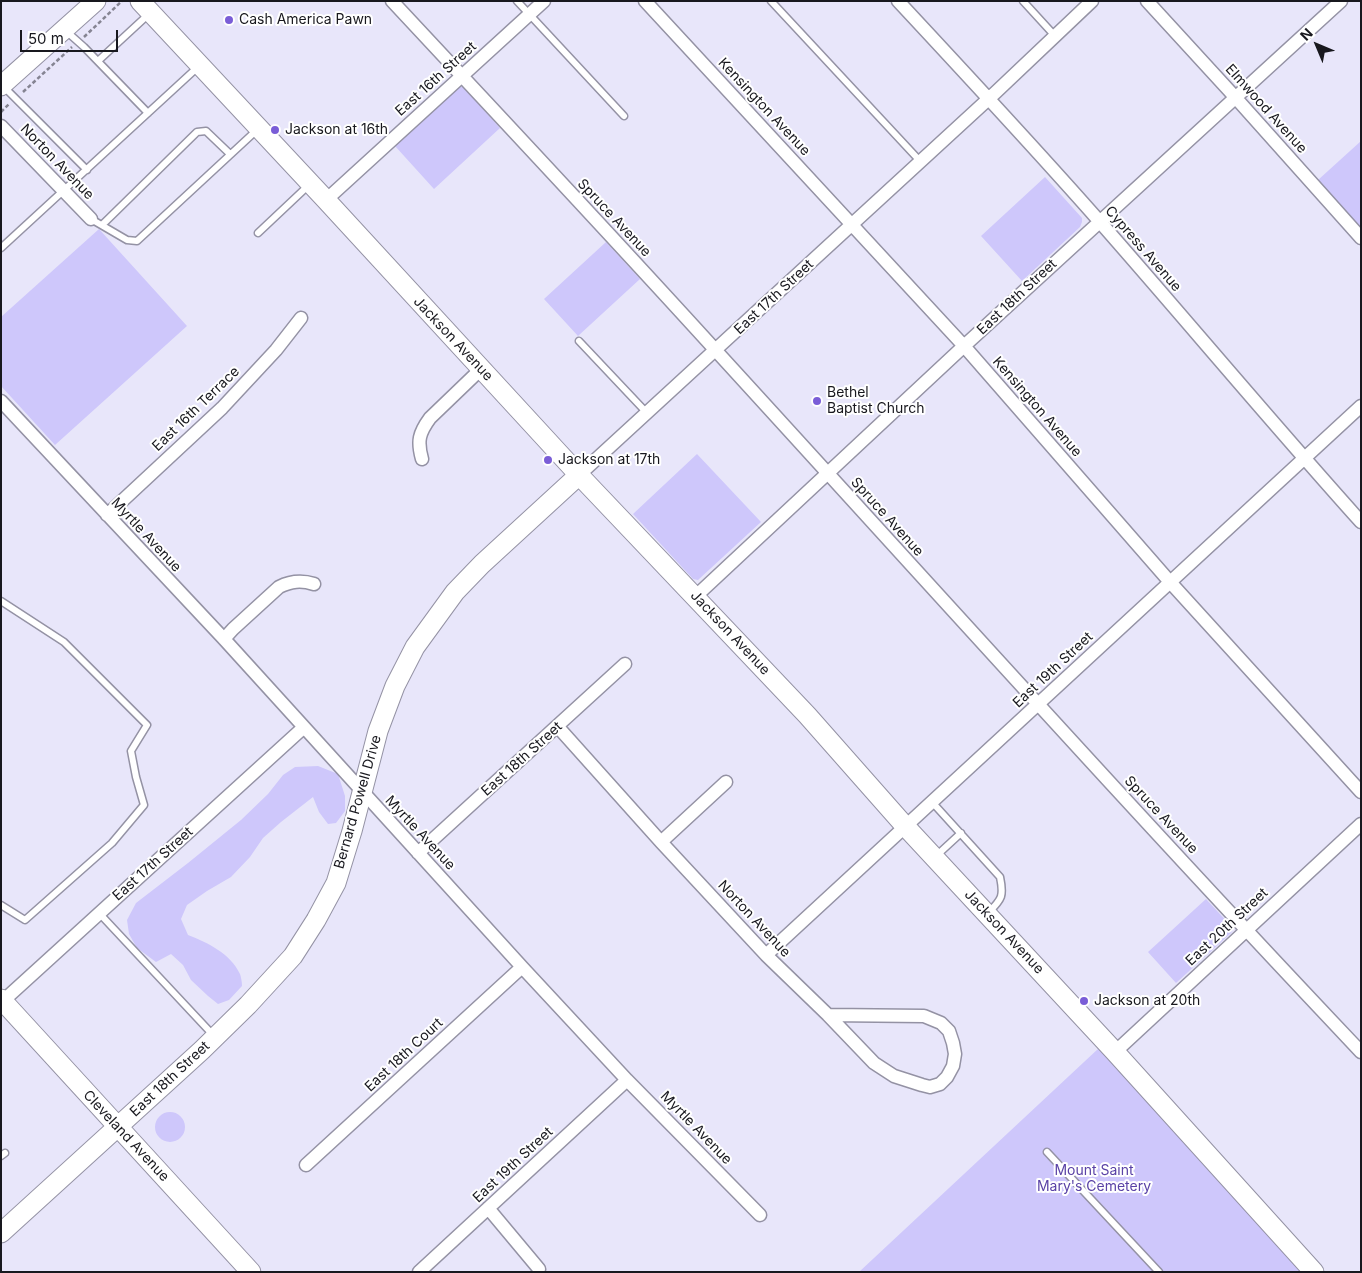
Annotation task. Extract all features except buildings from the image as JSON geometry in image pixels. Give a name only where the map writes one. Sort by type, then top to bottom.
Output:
[{"type":"street","points":[[6,90],[64,29],[96,1]]},
{"type":"street","name":"Spruce Avenue","points":[[392,1],[716,350],[827,474],[1246,930],[1361,1052]]},
{"type":"street","name":"East 16th Street","points":[[326,200],[544,1]]},
{"type":"street","name":"Kensington Avenue","points":[[645,1],[964,346],[1170,582],[1361,792]]},
{"type":"street","name":"Cypress Avenue","points":[[898,1],[1100,222],[1361,522]]},
{"type":"street","name":"East 17th Street","points":[[455,592],[482,564],[1092,1]]},
{"type":"street","name":"Elmwood Avenue","points":[[1147,1],[1236,97],[1361,238]]},
{"type":"street","name":"East 18th Street","points":[[696,596],[964,346],[1341,1]]},
{"type":"street","name":"Jackson Avenue","points":[[146,7],[579,475],[807,715],[934,858],[1314,1272]]},
{"type":"street","name":"Norton Avenue","points":[[1,126],[96,222]]},
{"type":"street","name":"East 16th Terrace","points":[[107,515],[222,408],[276,350],[301,318]]},
{"type":"street","points":[[422,459],[419,443],[423,427],[481,369]]},
{"type":"street","name":"Myrtle Avenue","points":[[1,401],[224,639],[362,793],[627,1080],[760,1215]]},
{"type":"street","name":"East 19th Street","points":[[766,955],[1361,406]]},
{"type":"street","points":[[224,639],[279,587],[288,582],[299,580],[314,584]]},
{"type":"street","name":"Bernard Powell Drive","points":[[248,1005],[293,956],[316,920],[336,883],[352,832],[378,731],[395,686],[415,647],[455,592]]},
{"type":"street","name":"East 18th Street","points":[[418,853],[625,664]]},
{"type":"street","name":"Norton Avenue","points":[[558,727],[766,955],[874,1063],[894,1076],[930,1087],[940,1084],[947,1077],[953,1066],[955,1054],[949,1031],[941,1024],[924,1016],[828,1015]]},
{"type":"street","name":"East 17th Street","points":[[2,1000],[303,728]]},
{"type":"street","points":[[661,842],[726,782]]},
{"type":"street","name":"East 20th Street","points":[[1114,1052],[1361,824]]},
{"type":"street","name":"East 18th Court","points":[[306,1165],[522,967]]},
{"type":"street","name":"Cleveland Avenue","points":[[2,1000],[252,1272]]},
{"type":"street","name":"East 18th Street","points":[[1,1233],[248,1005]]},
{"type":"street","name":"East 19th Street","points":[[419,1272],[627,1080]]},
{"type":"street","points":[[488,1208],[540,1271]]},
{"type":"lane","points":[[517,1],[624,116]]},
{"type":"lane","points":[[771,1],[920,161]]},
{"type":"lane","points":[[1023,1],[1055,36]]},
{"type":"lane","points":[[98,61],[146,7]]},
{"type":"lane","points":[[64,29],[148,113]]},
{"type":"lane","points":[[1,248],[200,65]]},
{"type":"lane","points":[[6,90],[87,170]]},
{"type":"lane","points":[[230,154],[206,131],[197,132],[96,222],[127,240],[136,241],[259,128]]},
{"type":"lane","points":[[258,233],[310,183]]},
{"type":"lane","points":[[579,341],[647,413]]},
{"type":"lane","points":[[1,602],[64,642],[147,725],[131,751],[144,805],[112,844],[25,920],[1,905]]},
{"type":"lane","points":[[932,802],[1000,877],[1002,890],[999,901],[987,914]]},
{"type":"lane","points":[[934,858],[961,833]]},
{"type":"lane","points":[[99,914],[215,1037]]},
{"type":"lane","points":[[1047,1152],[1159,1272]]},
{"type":"path","points":[[1,112],[6,90],[78,42],[122,1]]},
{"type":"green space","points":[[459,87],[463,87],[500,128],[434,189],[395,146]]},
{"type":"green space","points":[[1361,141],[1361,228],[1318,180]]},
{"type":"green space","points":[[1045,177],[1082,218],[1082,222],[1080,227],[1022,281],[981,236]]},
{"type":"green space","points":[[99,229],[187,326],[55,445],[1,386],[1,317]]},
{"type":"green space","points":[[606,242],[640,279],[578,336],[544,299]]},
{"type":"green space","points":[[697,454],[761,522],[698,580],[693,579],[633,514]]},
{"type":"green space","points":[[318,766],[338,774],[345,796],[345,811],[336,823],[328,824],[319,812],[313,797],[263,838],[250,857],[231,877],[187,905],[181,919],[188,935],[218,950],[230,960],[240,974],[242,986],[229,1000],[218,1004],[191,980],[183,965],[171,954],[156,962],[137,948],[129,934],[127,920],[136,903],[241,820],[268,794],[283,775],[295,767]]},
{"type":"green space","points":[[1206,899],[1233,930],[1176,983],[1148,952]]},
{"type":"green space","name":"Mount Saint Mary's Cemetery","points":[[1099,1048],[1304,1272],[859,1272]]},
{"type":"green space","points":[[170,1112],[180,1117],[185,1127],[180,1137],[170,1142],[160,1137],[155,1127],[160,1117]]},
{"type":"place","name":"Cash America Pawn","points":[[229,20]]},
{"type":"place","name":"Jackson at 16th","points":[[275,130]]},
{"type":"place","name":"Bethel Baptist Church","points":[[817,401]]},
{"type":"place","name":"Jackson at 17th","points":[[548,460]]},
{"type":"place","name":"Jackson at 20th","points":[[1084,1001]]}]
